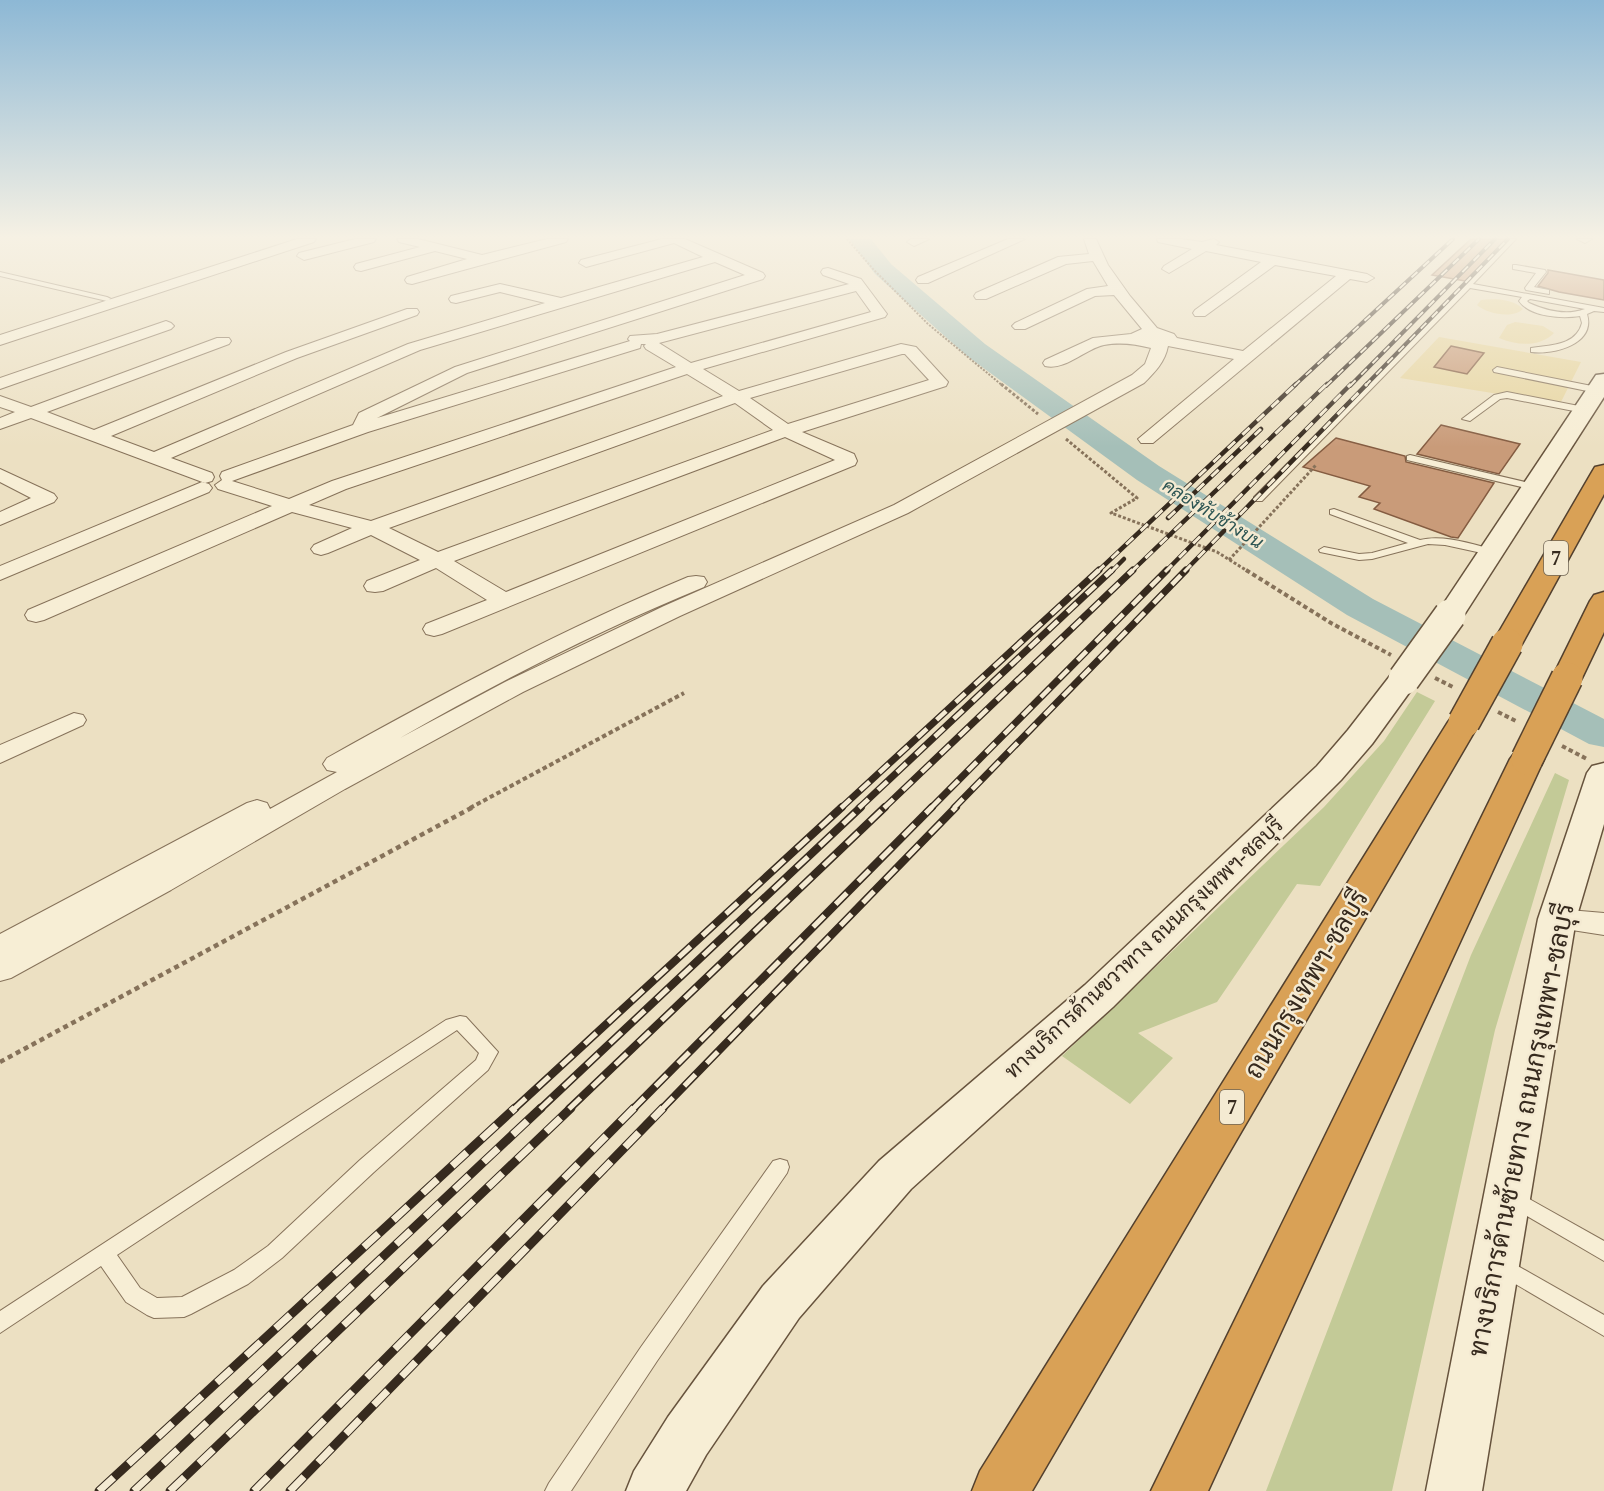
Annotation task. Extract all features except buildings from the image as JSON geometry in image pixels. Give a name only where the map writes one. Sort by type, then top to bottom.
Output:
[{"type":"highway","name":"ถนนกรุงเทพฯ-ชลบุรี","points":[[1000,1491],[1464,722],[1604,472]]},
{"type":"highway","points":[[1179,1491],[1604,601]]},
{"type":"main road","name":"ทางบริการด้านขวาทาง ถนนกรุงเทพฯ-ชลบุรี","points":[[654,1491],[687,1436],[781,1302],[895,1175],[1099,996],[1298,803],[1360,737],[1450,615],[1595,394]]},
{"type":"main road","name":"ทางบริการด้านซ้ายทาง ถนนกรุงเทพฯ-ชลบุรี","points":[[1454,1491],[1557,919],[1599,786]]},
{"type":"street","points":[[0,333],[90,309]]},
{"type":"street","points":[[0,340],[92,309]]},
{"type":"street","points":[[0,349],[95,309]]},
{"type":"street","points":[[153,459],[380,360],[538,309]]},
{"type":"street","points":[[434,629],[848,461],[847,458],[786,431],[737,397],[646,342],[574,309]]},
{"type":"street","points":[[362,428],[362,420],[370,414],[461,370],[650,309]]},
{"type":"street","points":[[227,480],[362,428],[646,342],[774,309]]},
{"type":"street","points":[[36,615],[339,485],[690,368],[880,315],[876,309]]},
{"type":"street","points":[[1020,327],[1058,309]]},
{"type":"street","points":[[1087,399],[1109,397],[1138,379],[1151,367],[1158,356],[1153,340],[1131,309]]},
{"type":"street","points":[[1200,313],[1206,309]]},
{"type":"street","points":[[1147,439],[1305,309]]},
{"type":"street","points":[[95,436],[289,355],[412,312]]},
{"type":"street","points":[[0,384],[166,326]]},
{"type":"street","points":[[0,947],[328,778],[514,687],[662,606],[901,509],[922,491],[1087,399],[1128,367],[1153,340]]},
{"type":"street","points":[[1052,363],[1099,341],[1153,340],[1247,357]]},
{"type":"street","points":[[0,424],[223,341]]},
{"type":"street","points":[[321,549],[372,527],[737,397],[901,349],[910,350],[940,382],[786,431],[437,560],[375,586]]},
{"type":"street","points":[[11,365],[32,373]]},
{"type":"street","points":[[0,401],[153,459],[203,482]]},
{"type":"street","points":[[0,574],[216,474],[291,506],[372,527],[437,560],[503,600]]},
{"type":"street","points":[[0,475],[47,498],[0,519]]},
{"type":"street","points":[[0,754],[74,720]]},
{"type":"street","points":[[0,970],[161,883],[328,778]]},
{"type":"street","points":[[1557,919],[1604,924]]},
{"type":"lane","points":[[1258,499],[1445,309]]},
{"type":"lane","points":[[1537,309],[1567,315],[1583,314],[1592,309]]},
{"type":"lane","points":[[1534,350],[1553,348],[1572,342],[1586,329],[1587,324],[1583,314]]},
{"type":"lane","points":[[1497,370],[1595,394]]},
{"type":"lane","points":[[1467,419],[1497,396],[1595,394]]},
{"type":"lane","points":[[1410,458],[1534,486]]},
{"type":"lane","points":[[1334,512],[1416,542]]},
{"type":"lane","points":[[1324,550],[1359,557],[1372,556],[1416,542],[1445,542],[1491,552]]},
{"type":"lane","points":[[0,1323],[104,1254],[452,1025],[460,1022],[465,1024],[489,1052],[482,1065],[396,1139],[275,1252],[241,1277],[184,1307],[154,1308],[133,1295],[104,1254]]},
{"type":"lane","points":[[557,1491],[649,1354],[780,1167]]},
{"type":"lane","points":[[1508,1195],[1604,1252]]},
{"type":"lane","points":[[1495,1262],[1604,1326]]},
{"type":"path","points":[[913,309],[928,324],[1038,414]]},
{"type":"path","points":[[1064,437],[1137,498],[1111,513],[1217,552]]},
{"type":"path","points":[[0,1062],[684,693]]},
{"type":"green space","points":[[1417,692],[1435,701],[1320,886],[1297,884],[1217,1002],[1138,1033],[1173,1058],[1130,1104],[1062,1056],[1324,807],[1384,741]]},
{"type":"green space","points":[[1555,773],[1569,780],[1495,1030],[1392,1491],[1266,1491],[1471,955]]},
{"type":"sand","points":[[1482,309],[1523,309],[1507,315]]},
{"type":"sand","points":[[1515,322],[1543,326],[1554,333],[1542,341],[1528,344],[1514,343],[1499,338],[1507,325]]},
{"type":"sand","points":[[1439,337],[1581,362],[1560,404],[1400,378]]},
{"type":"waterway","name":"คลองทับช้างบน","points":[[928,309],[976,350],[1148,473],[1360,607],[1604,735]]},
{"type":"railway","points":[[1294,386],[1378,309]]},
{"type":"railway","points":[[1326,386],[1407,309]]},
{"type":"railway","points":[[1350,386],[1426,309]]},
{"type":"railway","points":[[1365,386],[1440,309]]},
{"type":"railway","points":[[1097,572],[1296,384]]},
{"type":"railway","points":[[1131,572],[1327,384]]},
{"type":"railway","points":[[1165,572],[1351,384]]},
{"type":"railway","points":[[1184,572],[1367,384]]},
{"type":"railway","points":[[1168,518],[1261,429]]},
{"type":"railway","points":[[1111,572],[1124,559]]},
{"type":"railway","points":[[841,808],[1099,570]]},
{"type":"railway","points":[[859,808],[1112,570]]},
{"type":"railway","points":[[884,808],[1133,570]]},
{"type":"railway","points":[[931,808],[1167,570]]},
{"type":"railway","points":[[954,808],[1186,570]]},
{"type":"railway","points":[[514,1109],[842,807]]},
{"type":"railway","points":[[540,1109],[861,807]]},
{"type":"railway","points":[[569,1109],[885,807]]},
{"type":"railway","points":[[633,1109],[932,807]]},
{"type":"railway","points":[[662,1109],[956,807]]},
{"type":"railway","points":[[99,1491],[515,1108]]},
{"type":"railway","points":[[134,1491],[541,1108]]},
{"type":"railway","points":[[170,1491],[571,1108]]},
{"type":"railway","points":[[254,1491],[634,1108]]},
{"type":"railway","points":[[290,1491],[663,1108]]}]
